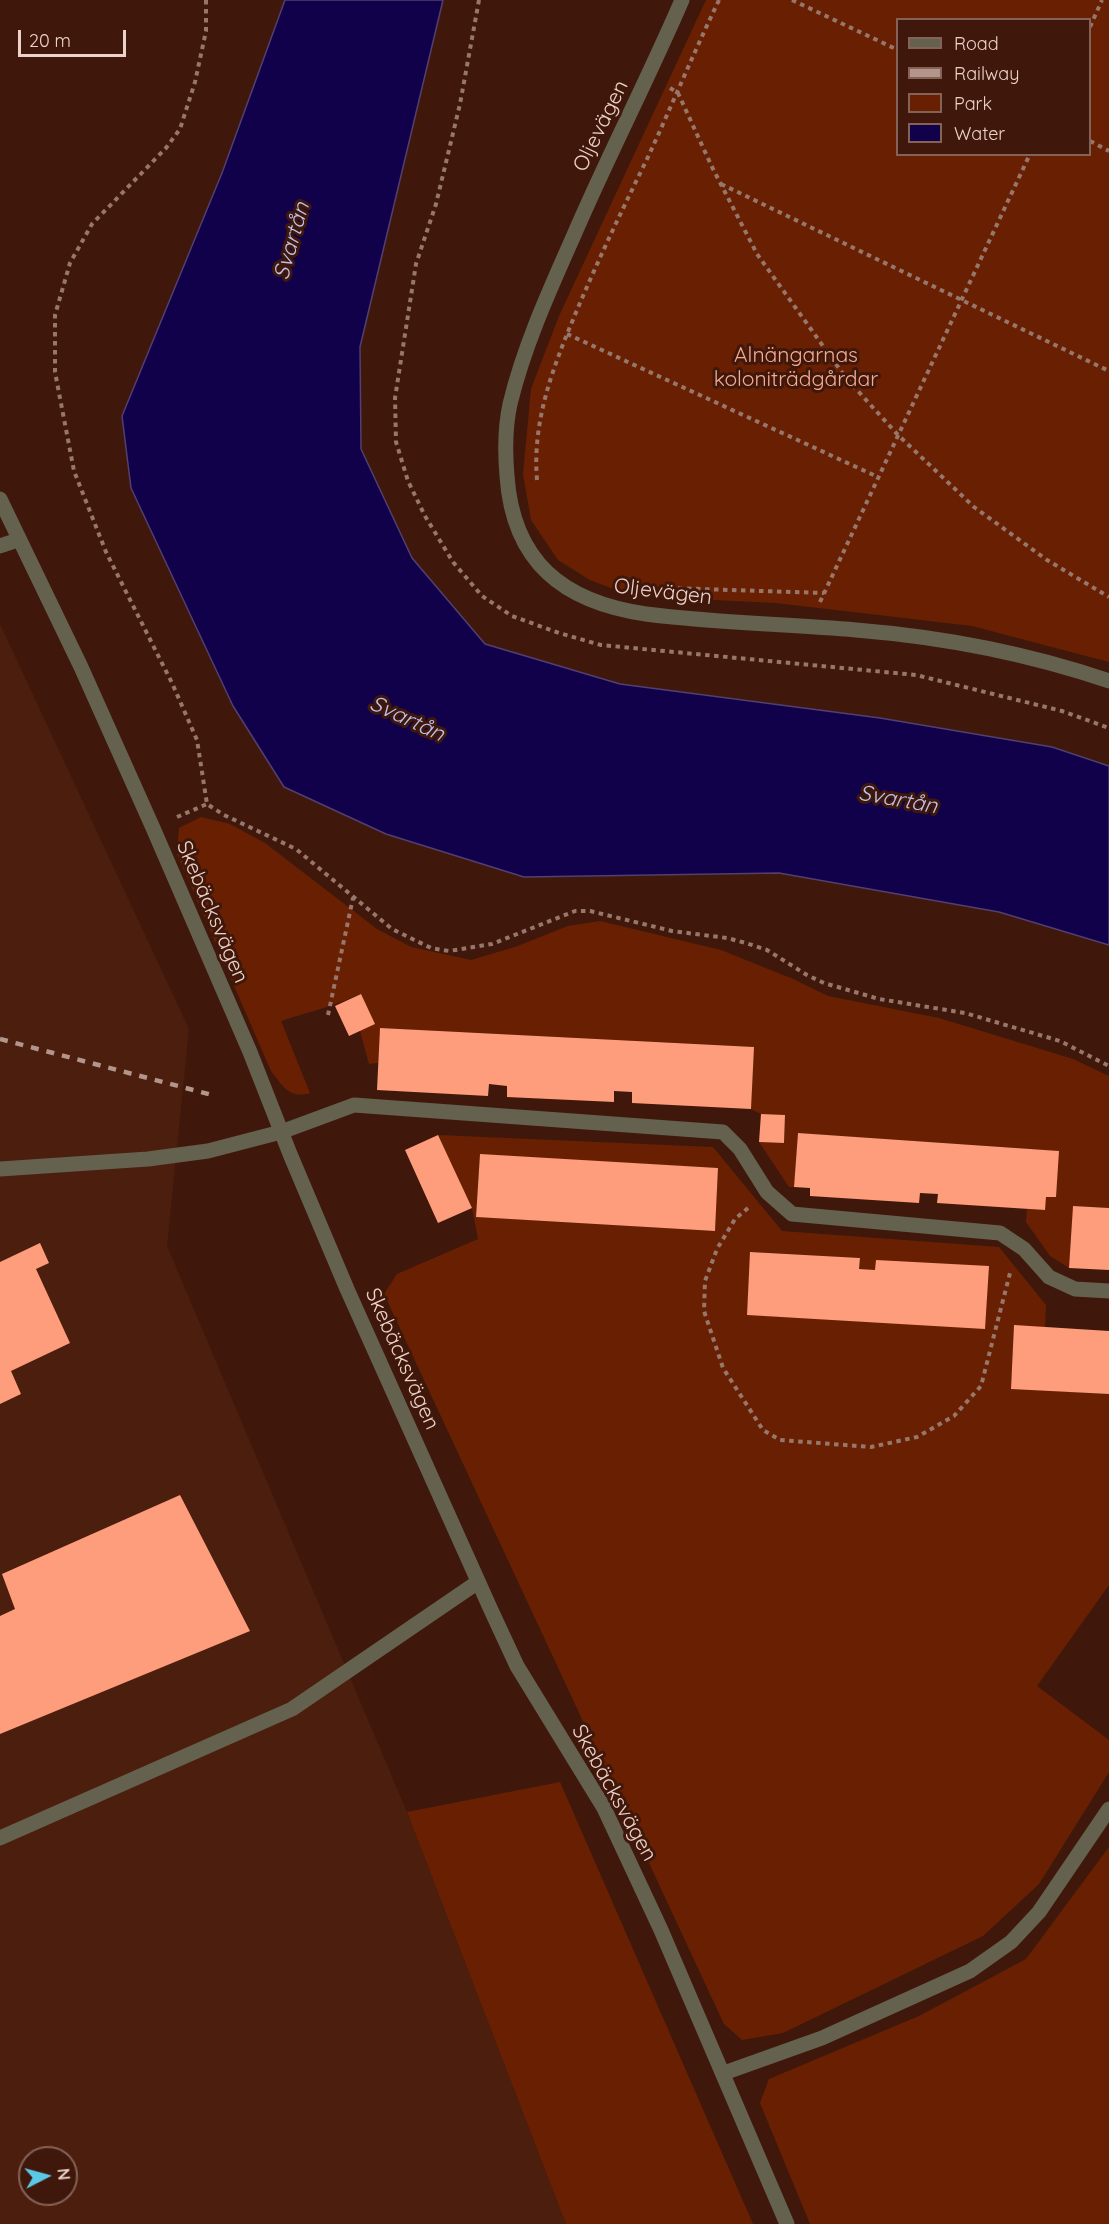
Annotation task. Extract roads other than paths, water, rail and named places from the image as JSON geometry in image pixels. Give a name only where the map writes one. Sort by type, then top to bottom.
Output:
[{"type":"street","name":"Oljevägen","points":[[682,0],[636,102],[606,160],[529,345],[510,406],[505,454],[508,494],[519,534],[541,568],[570,591],[602,605],[646,614],[868,631],[998,649],[1071,668],[1109,681]]},
{"type":"street","name":"Skebäcksvägen","points":[[0,499],[81,667],[153,828],[250,1052],[352,1300],[478,1582],[517,1666],[604,1809],[661,1929],[787,2224]]},
{"type":"street","points":[[0,546],[18,540]]},
{"type":"street","points":[[0,1169],[128,1161],[208,1151],[281,1132],[354,1105],[723,1132],[740,1149],[767,1192],[792,1214],[1000,1233],[1020,1246],[1049,1277],[1075,1289],[1109,1291]]},
{"type":"street","points":[[0,1838],[292,1709],[478,1582]]},
{"type":"street","points":[[724,2073],[822,2038],[970,1971],[1011,1942],[1039,1912],[1109,1809]]},
{"type":"water","name":"Svartån","points":[[285,0],[443,0],[360,347],[361,449],[412,558],[485,644],[620,684],[880,718],[1052,747],[1109,766],[1109,945],[999,912],[779,873],[524,877],[386,834],[284,787],[233,706],[131,488],[122,416],[222,173]]},
{"type":"railway","points":[[0,1039],[216,1096]]},
{"type":"park label","name":"Alnängarnas koloniträdgårdar","points":[[796,368]]}]
